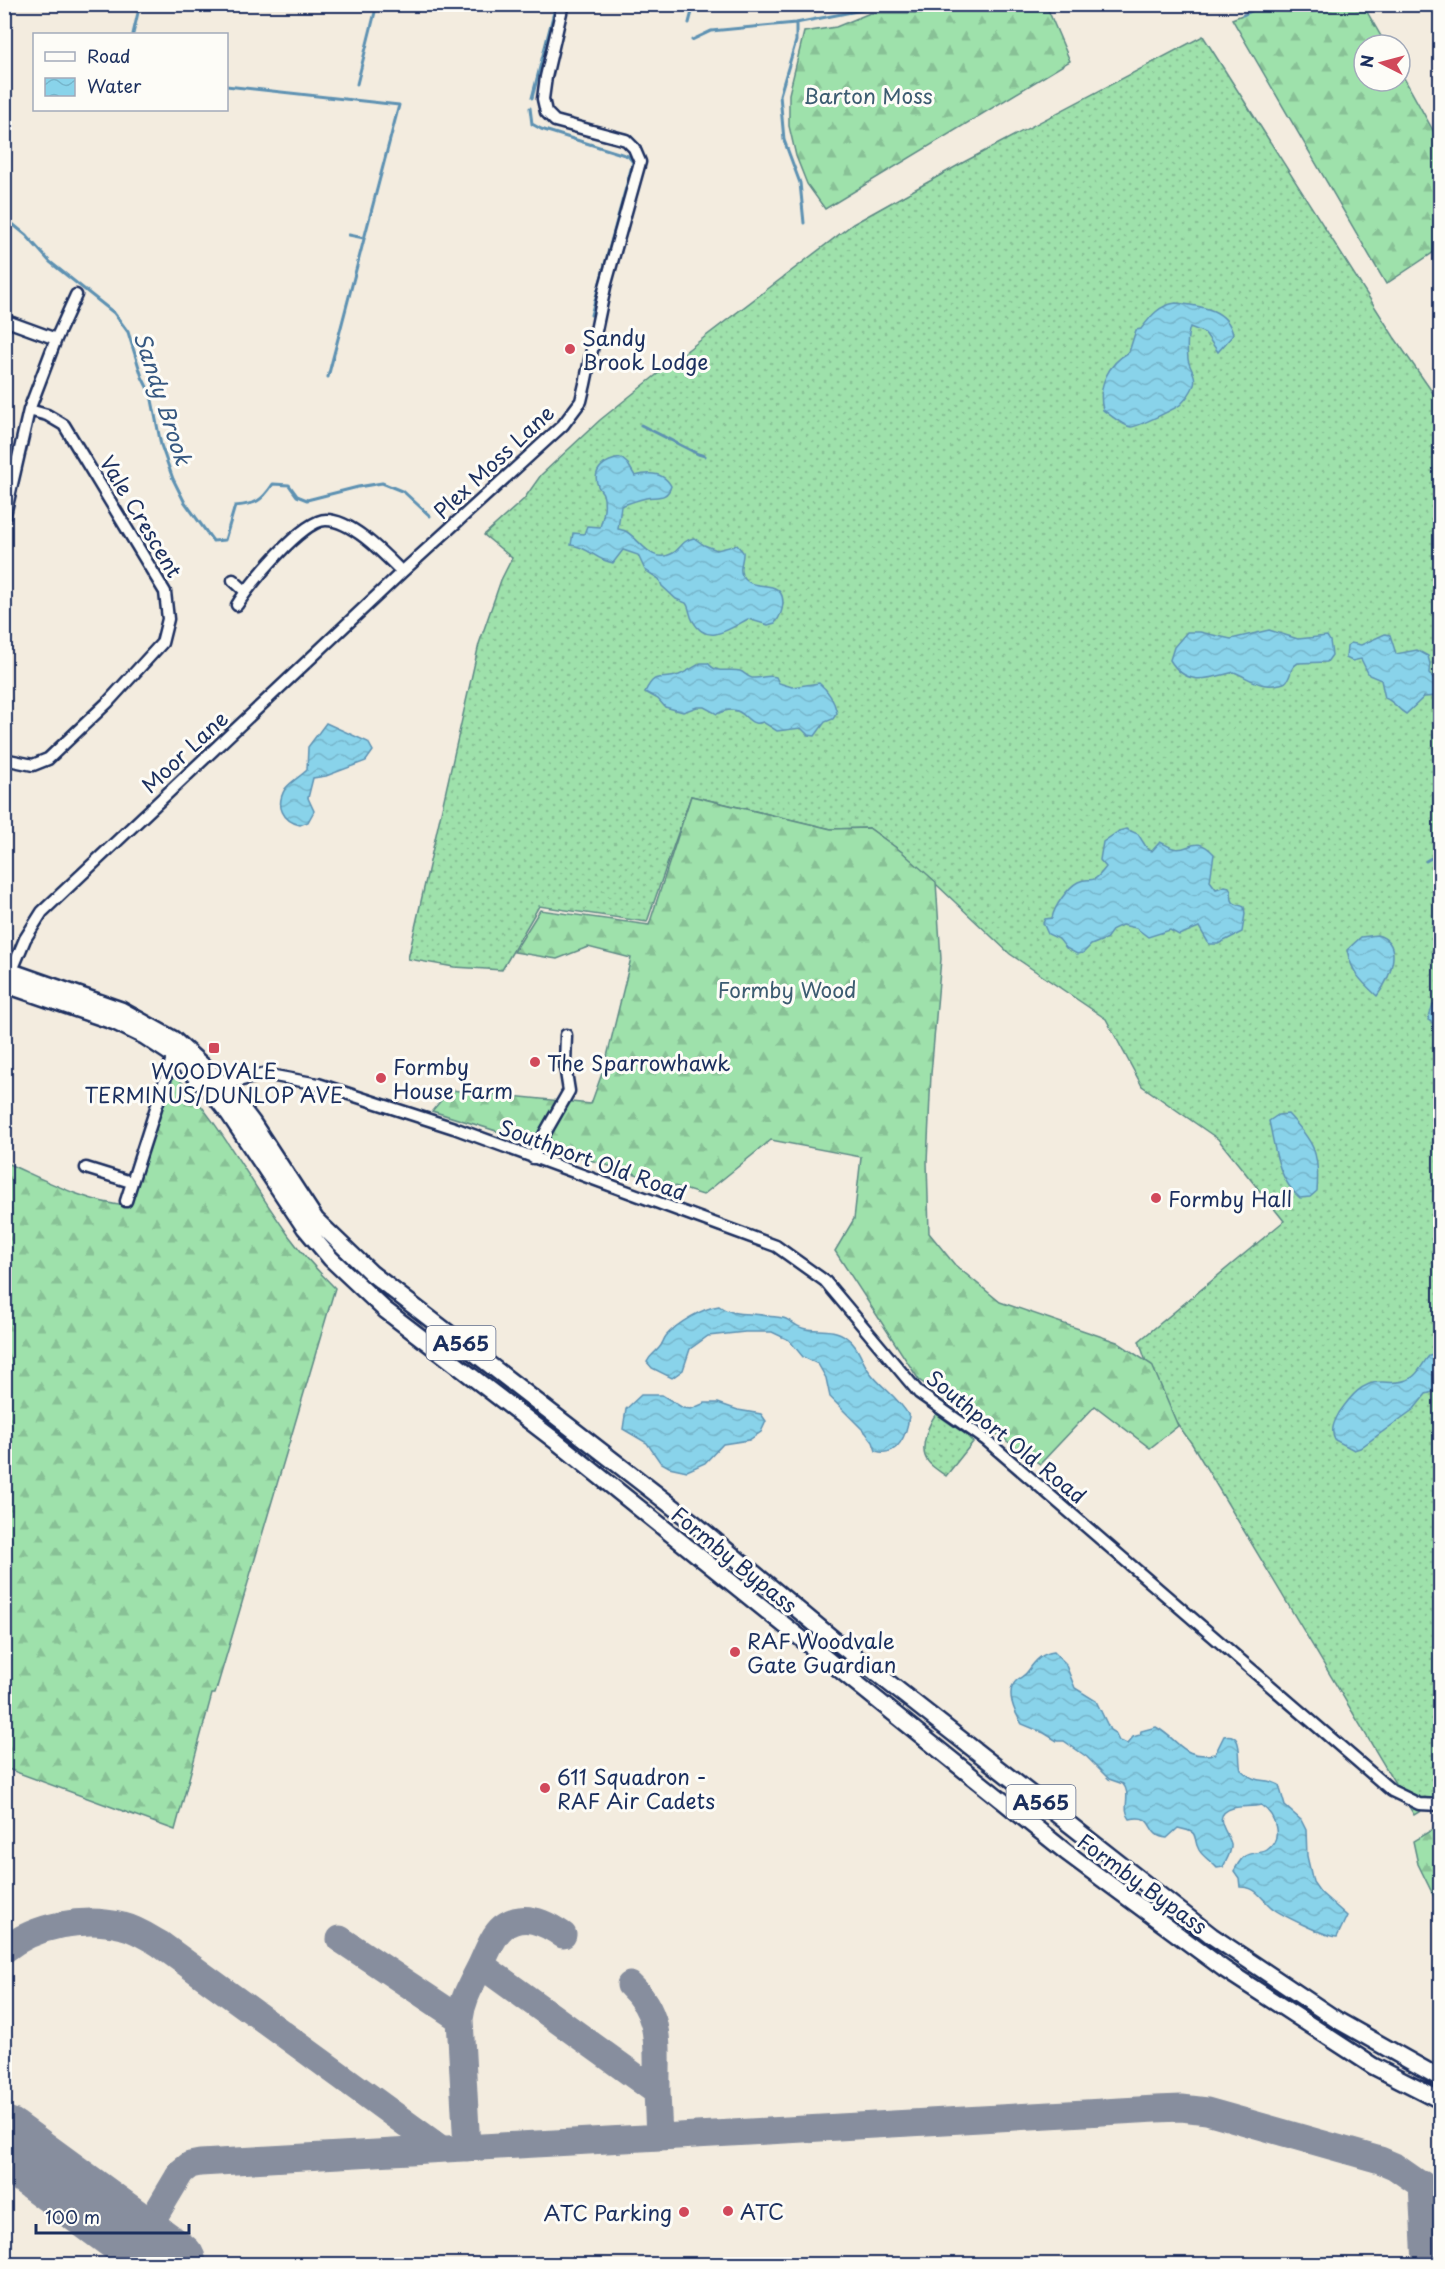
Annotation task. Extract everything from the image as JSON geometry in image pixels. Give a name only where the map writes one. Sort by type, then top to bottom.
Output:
[{"type":"highway","name":"A565","points":[[6,979],[115,1022],[144,1036],[217,1087]]},
{"type":"highway","name":"A565","points":[[6,979],[121,1010],[173,1039],[217,1087]]},
{"type":"highway","name":"Formby Bypass","points":[[217,1087],[252,1122],[316,1220],[371,1273],[660,1497],[838,1643],[1212,1936],[1337,2020],[1440,2078]]},
{"type":"highway","name":"Formby Bypass","points":[[217,1087],[305,1228],[356,1284],[385,1310],[557,1442],[1066,1852],[1224,1969],[1373,2066],[1440,2100]]},
{"type":"highway","points":[[660,1497],[687,1531],[734,1569],[734,1578],[731,1582]]},
{"type":"street","name":"Plex Moss Lane","points":[[402,572],[563,425],[580,401],[585,384],[605,286],[640,162],[634,148],[626,140],[555,121],[546,112],[543,99],[546,77],[563,4]]},
{"type":"street","points":[[5,519],[29,410],[56,339],[76,295]]},
{"type":"street","points":[[4,320],[56,339]]},
{"type":"street","name":"Vale Crescent","points":[[4,759],[33,765],[48,759],[108,702],[162,643],[168,619],[165,592],[64,425],[47,415],[29,410]]},
{"type":"street","points":[[237,605],[245,591],[296,537],[316,522],[325,520],[335,522],[366,537],[402,572]]},
{"type":"street","name":"Moor Lane","points":[[6,979],[25,939],[42,912],[402,572]]},
{"type":"street","points":[[233,580],[245,591]]},
{"type":"street","points":[[533,1158],[569,1091],[565,1066],[566,1035]]},
{"type":"street","points":[[126,1201],[173,1055]]},
{"type":"street","name":"Southport Old Road","points":[[217,1087],[264,1074],[318,1084],[454,1128],[776,1246],[825,1281],[919,1393],[986,1440],[1392,1791],[1419,1804],[1440,1805]]},
{"type":"street","points":[[86,1168],[131,1182]]},
{"type":"green space","name":"Barton Moss","points":[[946,4],[1046,5],[1070,61],[825,209],[807,184],[796,156],[789,126],[789,94],[804,32],[836,27],[870,13],[935,13]]},
{"type":"green space","points":[[1271,4],[1363,5],[1379,33],[1352,33],[1352,93],[1412,93],[1440,143],[1440,248],[1386,284],[1232,19]]},
{"type":"green space","points":[[1203,36],[1394,337],[1440,403],[1440,1799],[1414,1815],[1192,1444],[1158,1397],[1139,1341],[1284,1221],[1218,1139],[1142,1086],[1106,1019],[1010,954],[902,852],[869,828],[831,829],[691,796],[647,922],[539,906],[502,970],[454,967],[408,959],[479,644],[501,580],[512,558],[484,535],[524,499],[541,475],[600,420],[853,224],[964,162]]},
{"type":"green space","name":"Formby Wood","points":[[691,796],[831,829],[869,828],[902,852],[936,882],[941,959],[931,1074],[927,1162],[929,1233],[955,1265],[1000,1302],[1117,1342],[1152,1365],[1178,1426],[1150,1448],[1095,1406],[1040,1464],[919,1380],[835,1251],[854,1219],[861,1157],[771,1140],[703,1195],[432,1111],[450,1090],[591,1104],[605,1065],[631,958],[588,947],[557,959],[514,952],[540,910],[649,925]]},
{"type":"green space","points":[[171,1070],[219,1130],[289,1236],[335,1288],[215,1694],[212,1694],[175,1830],[5,1768],[4,1162],[79,1195],[127,1206]]},
{"type":"green space","points":[[936,1414],[973,1442],[946,1476],[934,1468],[924,1451],[926,1434]]},
{"type":"green space","points":[[1440,1825],[1440,1909],[1418,1864],[1413,1841]]},
{"type":"water","points":[[1176,303],[1203,307],[1219,314],[1230,326],[1233,335],[1218,352],[1205,333],[1190,327],[1188,359],[1195,381],[1190,393],[1181,404],[1172,409],[1140,424],[1127,426],[1103,410],[1102,392],[1106,376],[1115,363],[1129,352],[1136,330],[1141,329],[1160,309]]},
{"type":"water","points":[[621,458],[628,464],[635,476],[656,474],[668,481],[671,486],[667,494],[621,506],[618,529],[626,531],[652,554],[658,556],[671,554],[686,541],[694,538],[717,550],[737,545],[743,552],[741,570],[745,579],[751,583],[772,587],[781,593],[782,609],[775,623],[768,625],[748,619],[719,633],[705,633],[693,621],[686,603],[676,599],[662,586],[659,579],[645,570],[638,555],[623,550],[613,563],[583,548],[571,545],[573,533],[584,534],[587,526],[600,527],[604,502],[596,480],[598,470],[605,463]]},
{"type":"water","points":[[1269,630],[1298,639],[1327,636],[1332,655],[1327,662],[1298,663],[1292,668],[1286,682],[1273,685],[1256,682],[1234,672],[1207,678],[1191,678],[1177,669],[1170,660],[1174,647],[1187,632],[1200,632],[1231,639]]},
{"type":"water","points":[[1385,634],[1390,635],[1396,654],[1417,650],[1428,656],[1429,673],[1440,686],[1438,696],[1424,697],[1406,714],[1385,698],[1381,680],[1369,675],[1361,659],[1352,661],[1346,658],[1347,646],[1351,643],[1361,645]]},
{"type":"water","points":[[701,663],[708,663],[719,670],[740,671],[752,678],[776,677],[779,683],[792,687],[819,683],[831,696],[837,713],[833,719],[825,722],[815,736],[808,735],[801,728],[777,731],[763,722],[754,723],[741,713],[732,710],[717,714],[704,707],[697,707],[683,712],[665,707],[658,699],[645,692],[656,678],[679,675]]},
{"type":"water","points":[[326,723],[368,742],[373,751],[366,761],[326,776],[313,778],[308,798],[314,811],[308,822],[300,825],[289,820],[282,812],[282,795],[287,786],[307,770],[308,747]]},
{"type":"water","points":[[1126,829],[1138,834],[1148,850],[1152,851],[1160,842],[1171,848],[1179,849],[1196,844],[1207,848],[1214,854],[1210,881],[1216,889],[1229,887],[1233,902],[1244,907],[1242,932],[1218,944],[1209,944],[1199,927],[1179,935],[1170,930],[1148,937],[1136,928],[1122,925],[1113,929],[1106,939],[1091,945],[1083,953],[1077,954],[1066,948],[1059,939],[1048,934],[1043,923],[1045,919],[1052,918],[1058,903],[1074,885],[1083,880],[1094,879],[1101,873],[1106,867],[1100,860],[1103,842]]},
{"type":"water","points":[[1377,935],[1386,939],[1393,954],[1390,972],[1377,996],[1358,976],[1351,965],[1347,950],[1361,937]]},
{"type":"water","points":[[1440,1003],[1440,1052],[1439,1039],[1434,1032],[1433,1023],[1428,1020],[1433,1004]]},
{"type":"water","points":[[1288,1114],[1304,1132],[1316,1157],[1317,1191],[1310,1197],[1300,1198],[1292,1190],[1286,1182],[1275,1152],[1269,1121],[1278,1115]]},
{"type":"water","points":[[719,1306],[730,1312],[784,1318],[803,1328],[832,1331],[846,1337],[854,1344],[866,1367],[900,1403],[909,1416],[900,1443],[890,1451],[876,1451],[866,1433],[830,1397],[826,1378],[818,1364],[803,1357],[789,1340],[772,1332],[708,1336],[690,1349],[683,1370],[672,1378],[652,1368],[648,1360],[671,1331],[698,1313]]},
{"type":"water","points":[[1440,1354],[1440,1390],[1426,1394],[1414,1409],[1360,1448],[1354,1450],[1335,1440],[1333,1429],[1339,1413],[1357,1391],[1376,1382],[1408,1380],[1416,1374],[1429,1356]]},
{"type":"water","points":[[641,1395],[662,1395],[683,1408],[691,1409],[705,1403],[718,1403],[738,1410],[761,1414],[766,1421],[761,1432],[749,1440],[723,1444],[705,1463],[687,1471],[669,1467],[660,1462],[647,1443],[623,1429],[626,1409]]},
{"type":"water","points":[[1054,1652],[1065,1663],[1075,1688],[1096,1701],[1110,1730],[1115,1733],[1119,1741],[1127,1744],[1133,1737],[1140,1735],[1141,1731],[1156,1727],[1188,1752],[1204,1755],[1215,1754],[1224,1736],[1235,1738],[1239,1747],[1241,1770],[1252,1778],[1279,1785],[1285,1806],[1301,1820],[1306,1830],[1307,1856],[1313,1882],[1320,1892],[1347,1916],[1337,1937],[1292,1919],[1275,1910],[1254,1890],[1240,1887],[1239,1878],[1234,1871],[1240,1861],[1247,1855],[1267,1850],[1275,1840],[1274,1820],[1261,1805],[1233,1808],[1222,1815],[1222,1824],[1231,1847],[1223,1867],[1217,1868],[1201,1853],[1193,1833],[1178,1828],[1167,1838],[1155,1833],[1144,1819],[1130,1819],[1126,1810],[1127,1792],[1123,1784],[1109,1779],[1087,1757],[1064,1741],[1057,1741],[1022,1724],[1012,1702],[1013,1685],[1039,1658]]},
{"type":"waterway","points":[[4,19],[7,4]]},
{"type":"waterway","points":[[133,33],[140,4]]},
{"type":"waterway","points":[[357,84],[377,4]]},
{"type":"waterway","points":[[532,98],[556,4]]},
{"type":"waterway","points":[[689,23],[694,4]]},
{"type":"waterway","points":[[692,40],[711,31],[796,23],[877,7],[886,9],[913,4]]},
{"type":"waterway","name":"Sandy Brook","points":[[1243,15],[1266,4]]},
{"type":"waterway","points":[[796,23],[796,41],[780,95],[784,140],[800,183],[804,223]]},
{"type":"waterway","points":[[228,86],[399,105],[328,377]]},
{"type":"waterway","points":[[530,108],[532,124],[541,129],[628,156],[633,162],[591,315]]},
{"type":"waterway","name":"Sandy Brook","points":[[4,217],[26,235],[50,262],[114,313],[128,332],[142,377],[151,395],[161,445],[173,479],[184,501],[213,541],[225,540],[235,506],[257,501],[273,484],[289,485],[297,496],[307,500],[382,483],[404,492],[430,516]]},
{"type":"waterway","points":[[349,235],[364,238]]},
{"type":"waterway","points":[[641,425],[705,456]]},
{"type":"waterway","points":[[1426,861],[1440,853]]},
{"type":"taxiway","points":[[467,2148],[460,2019],[467,1993],[492,1940],[503,1927],[518,1920],[534,1921],[549,1926],[563,1935]]},
{"type":"taxiway","points":[[4,1950],[31,1934],[61,1925],[108,1923],[137,1931],[160,1944],[441,2149]]},
{"type":"taxiway","points":[[340,1939],[460,2019]]},
{"type":"taxiway","points":[[481,1965],[657,2092],[659,2137]]},
{"type":"taxiway","points":[[630,1985],[641,1997],[653,2022],[657,2048],[657,2092]]},
{"type":"taxiway","points":[[126,2264],[181,2172],[190,2165],[200,2163],[1156,2109],[1182,2108],[1207,2111],[1380,2160],[1394,2166],[1440,2198]]},
{"type":"taxiway","points":[[1422,2184],[1426,2264]]},
{"type":"runway","points":[[4,2141],[172,2264]]},
{"type":"place","name":"Sandy Brook Lodge","points":[[570,349]]},
{"type":"place","name":"WOODVALE TERMINUS/DUNLOP AVE","points":[[214,1048]]},
{"type":"place","name":"The Sparrowhawk","points":[[535,1062]]},
{"type":"place","name":"Formby House Farm","points":[[381,1078]]},
{"type":"place","name":"Formby Hall","points":[[1156,1198]]},
{"type":"place","name":"RAF Woodvale Gate Guardian","points":[[735,1652]]},
{"type":"place","name":"611 Squadron - RAF Air Cadets","points":[[545,1788]]},
{"type":"place","name":"ATC","points":[[728,2211]]},
{"type":"place","name":"ATC Parking","points":[[684,2212]]}]
